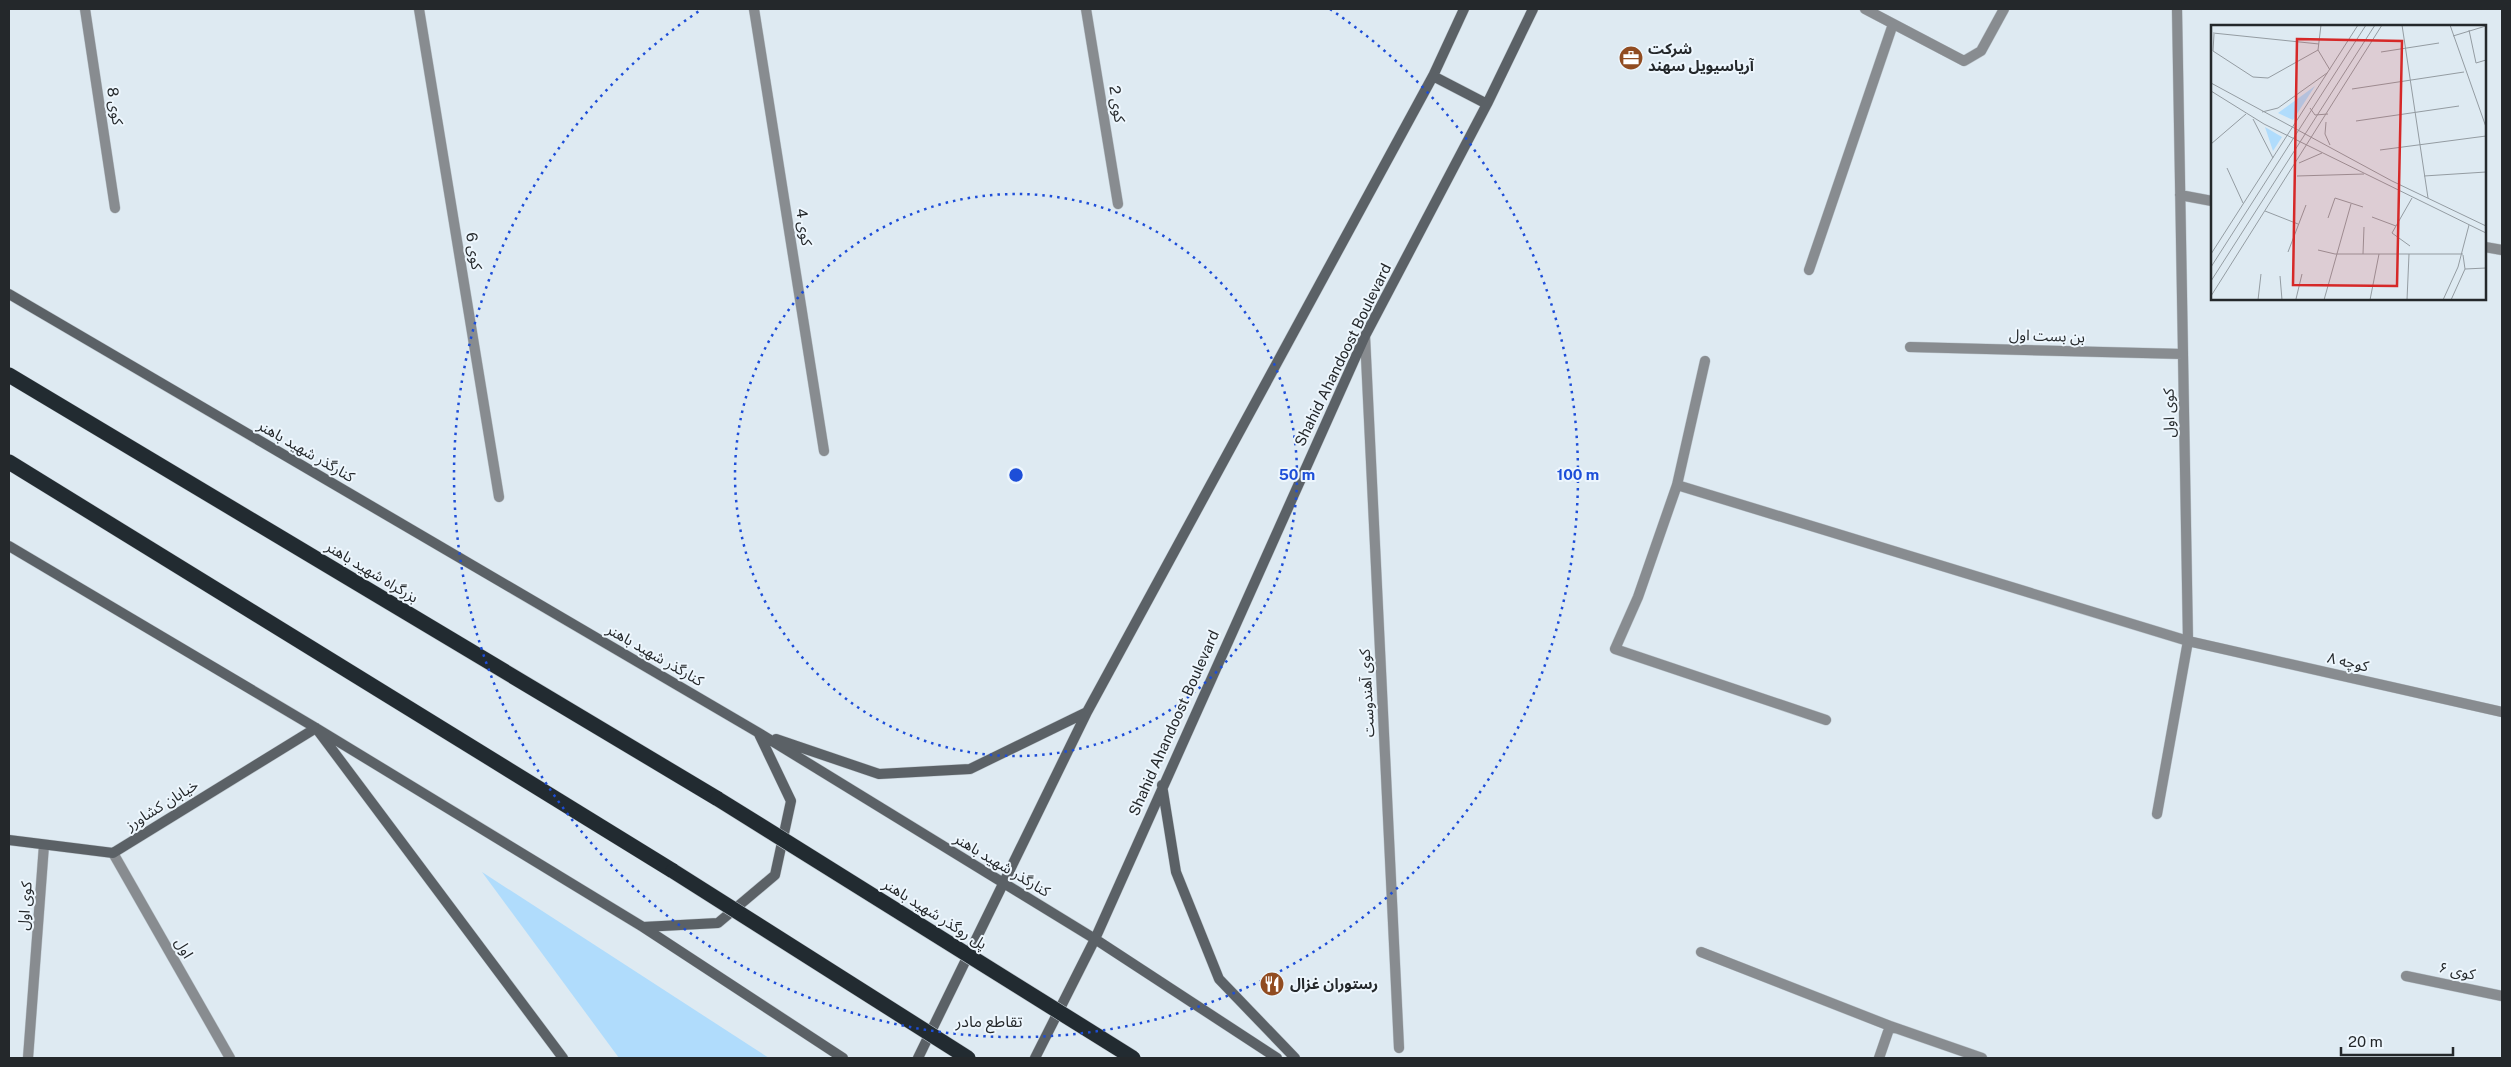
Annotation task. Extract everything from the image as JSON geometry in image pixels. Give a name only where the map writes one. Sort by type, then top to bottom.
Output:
[{"type":"highway","name":"بزرگراه شهید باهنر","points":[[9,375],[718,799]]},
{"type":"highway","points":[[9,462],[673,871],[968,1058]]},
{"type":"highway","name":"پل روگذر شهید باهنر","points":[[718,799],[1133,1058]]},
{"type":"main road","points":[[918,1058],[1087,712],[1433,76],[1464,9]]},
{"type":"main road","name":"Shahid Ahandoost Boulevard","points":[[1035,1058],[1095,940],[1162,785],[1365,336],[1487,104],[1534,9]]},
{"type":"main road","points":[[1433,76],[1487,104]]},
{"type":"main road","name":"کنارگذر شهید باهنر","points":[[9,294],[759,733],[1095,940],[1277,1058]]},
{"type":"main road","points":[[9,546],[316,728],[643,927],[843,1058]]},
{"type":"main road","points":[[759,733],[879,774],[970,769],[1087,712]]},
{"type":"main road","points":[[316,728],[563,1058]]},
{"type":"main road","name":"خیابان کشاورز","points":[[113,853],[316,728]]},
{"type":"main road","points":[[643,927],[718,923],[775,874],[791,801],[759,733]]},
{"type":"main road","points":[[1162,785],[1176,872],[1219,979],[1295,1058]]},
{"type":"main road","points":[[9,840],[113,853]]},
{"type":"street","name":"کوی 8","points":[[85,9],[115,208]]},
{"type":"street","name":"کوی 6","points":[[419,9],[500,497]]},
{"type":"street","name":"کوی 4","points":[[754,9],[824,451]]},
{"type":"street","name":"کوی 2","points":[[1086,9],[1118,204]]},
{"type":"street","points":[[1865,9],[1964,61],[1981,51],[2004,9]]},
{"type":"street","name":"کوی اول","points":[[2157,814],[2188,641],[2176,9]]},
{"type":"street","points":[[1808,270],[1893,24]]},
{"type":"street","points":[[2180,195],[2211,201]]},
{"type":"street","points":[[2486,247],[2502,250]]},
{"type":"street","name":"کوی آهندوست","points":[[1365,336],[1399,1048]]},
{"type":"street","name":"بن بست اول","points":[[1910,347],[2183,354]]},
{"type":"street","points":[[1705,361],[1677,485],[1638,597],[1616,649],[1826,720]]},
{"type":"street","name":"کوچه ۸","points":[[1677,485],[2188,641],[2502,712]]},
{"type":"street","name":"کوی اول","points":[[28,1058],[44,845]]},
{"type":"street","name":"اول","points":[[113,853],[230,1058]]},
{"type":"street","points":[[1701,952],[1890,1026],[1982,1058]]},
{"type":"street","name":"کوی ۶","points":[[2406,976],[2502,996]]},
{"type":"street","points":[[1878,1058],[1890,1026]]},
{"type":"shaded area","points":[[482,872],[769,1058],[619,1058]]},
{"type":"place","name":"شرکت آریاسیویل سهند","points":[[1631,58]]},
{"type":"place","name":"رستوران غزال","points":[[1272,984]]},
{"type":"district","name":"تقاطع مادر","points":[[989,1021]]}]
